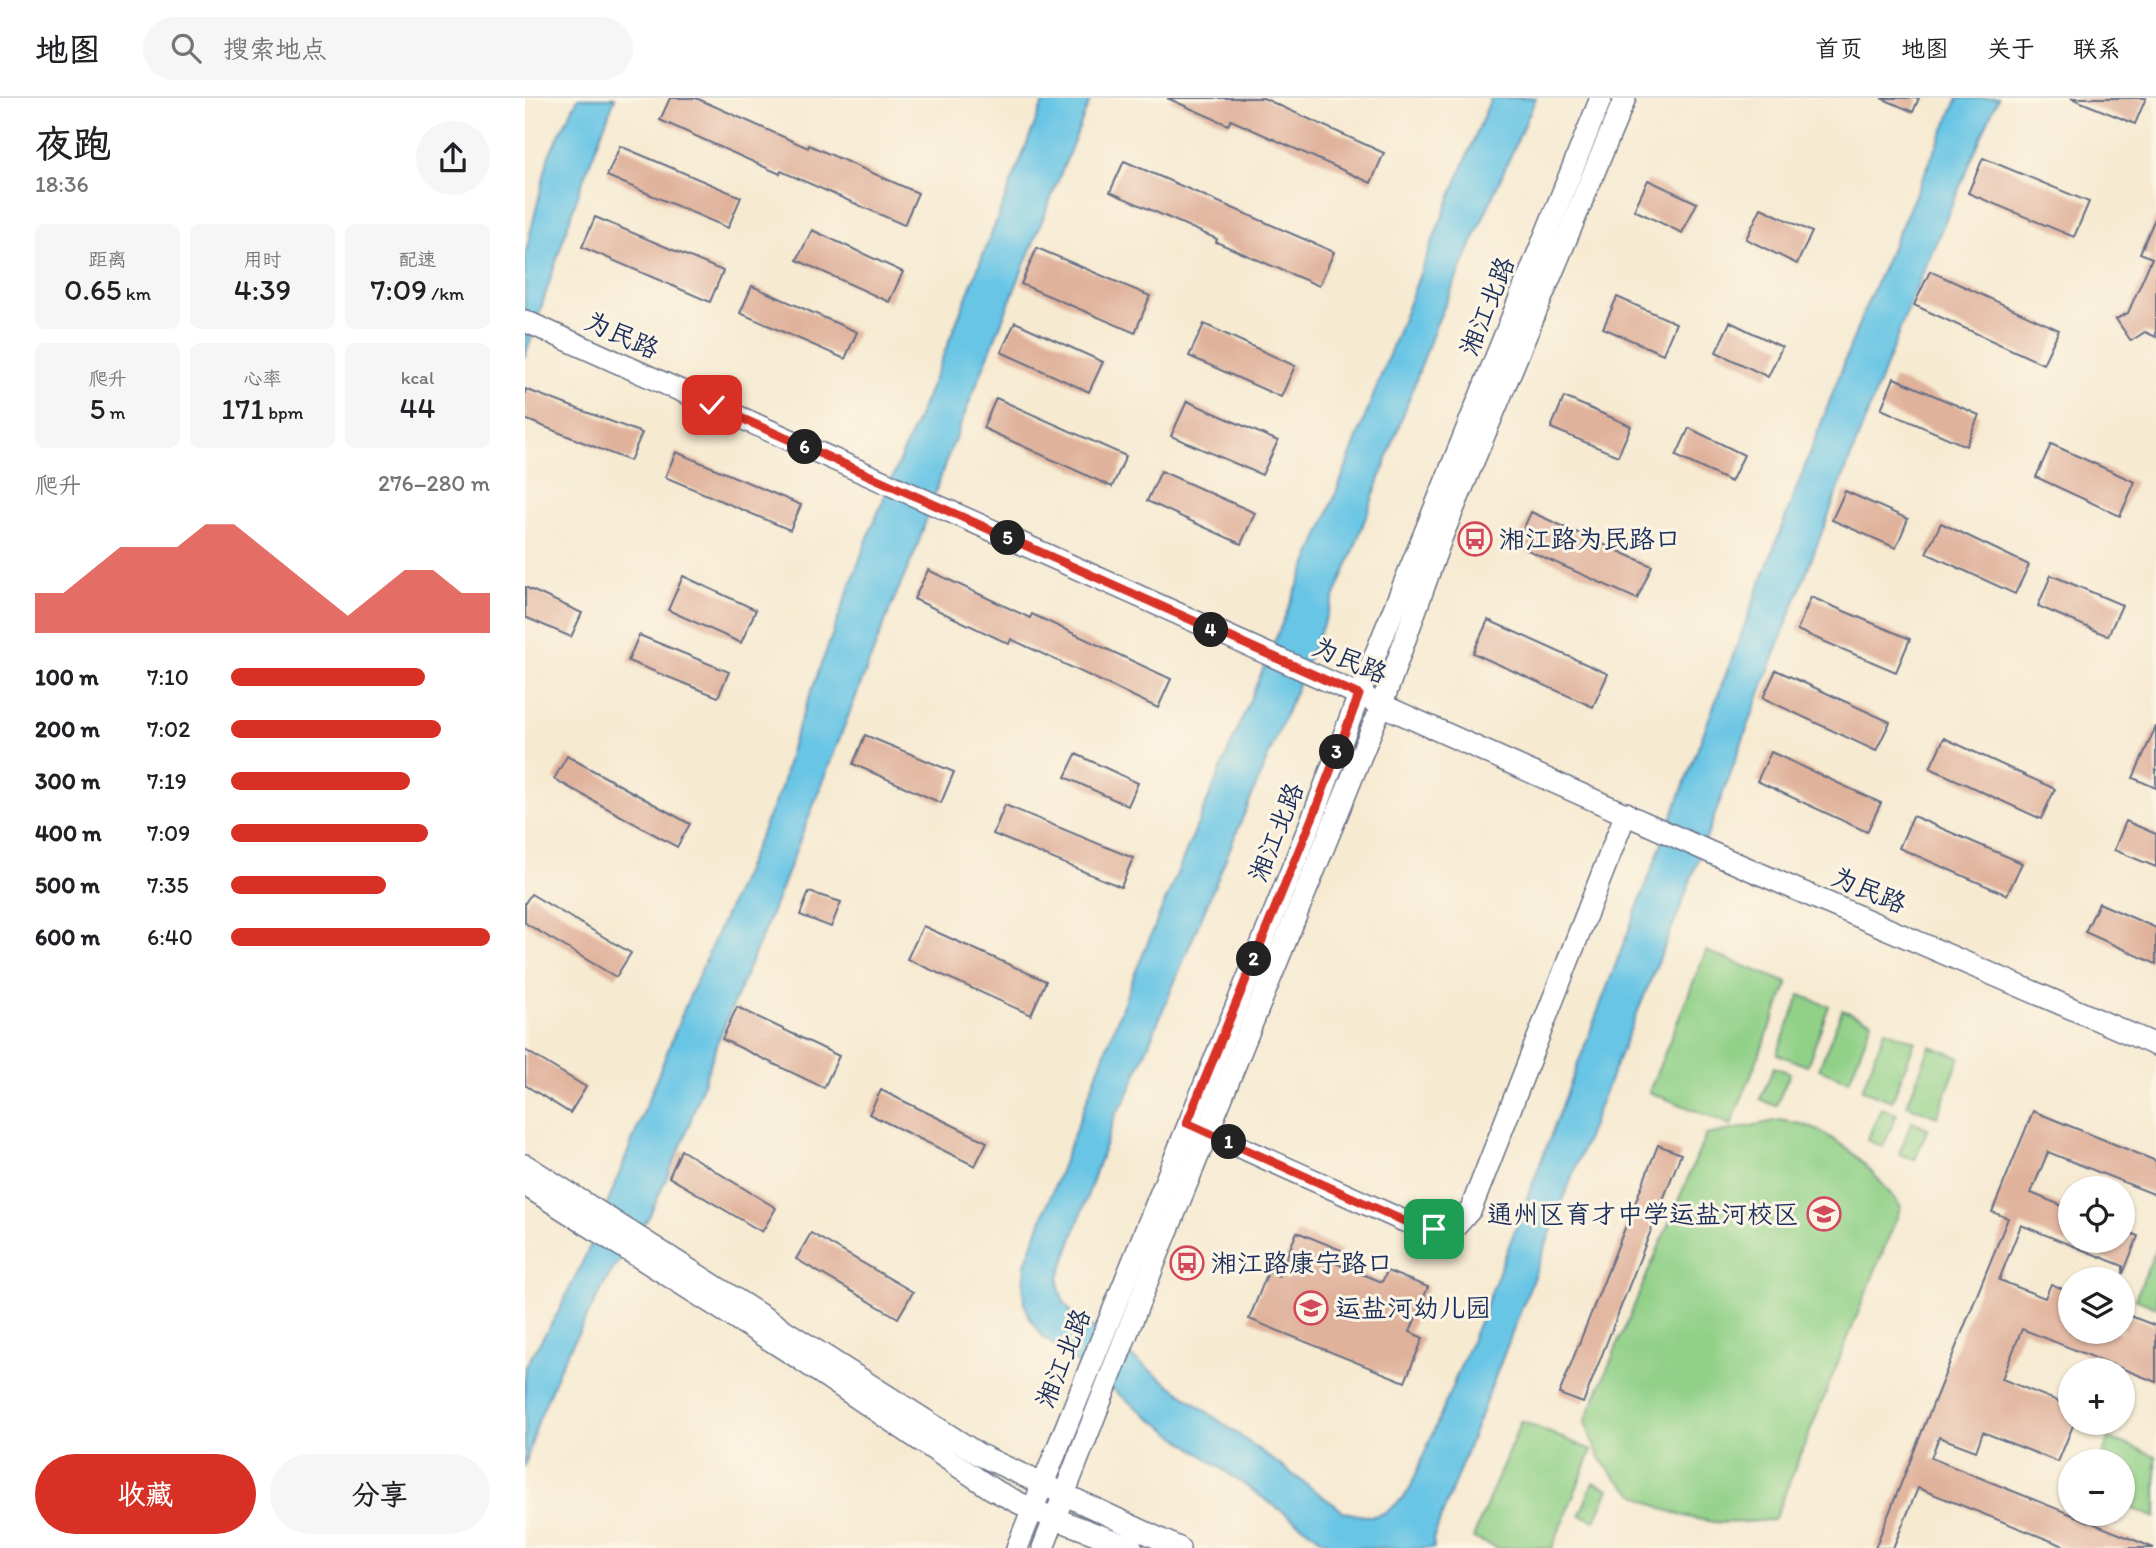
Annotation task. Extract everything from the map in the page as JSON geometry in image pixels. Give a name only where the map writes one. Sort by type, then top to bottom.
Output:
[{"type":"street","name":"湘江北路","points":[[1017,1548],[1601,98]]},
{"type":"street","name":"湘江北路","points":[[1043,1548],[1207,1132],[1382,704],[1442,536],[1625,98]]},
{"type":"street","name":"为民路","points":[[535,326],[1712,853],[2156,1045]]},
{"type":"street","points":[[1187,1123],[1404,1221],[1434,1229],[1456,1226],[1471,1209],[1626,813]]},
{"type":"street","points":[[525,1165],[586,1214]]},
{"type":"street","points":[[525,1185],[586,1214],[980,1455],[1178,1548]]},
{"type":"street","points":[[650,1253],[992,1489],[1033,1510],[1132,1548]]},
{"type":"green space","points":[[1706,951],[1788,983],[1731,1125],[1649,1092]]},
{"type":"green space","points":[[1800,995],[1829,1006],[1807,1066],[1777,1054]]},
{"type":"green space","points":[[1842,1010],[1872,1021],[1849,1081],[1819,1069]]},
{"type":"green space","points":[[1885,1030],[1915,1041],[1892,1101],[1862,1090]]},
{"type":"green space","points":[[1930,1046],[1960,1057],[1937,1117],[1907,1105]]},
{"type":"green space","points":[[1774,1067],[1790,1073],[1776,1106],[1760,1099]]},
{"type":"green space","points":[[1881,1108],[1897,1114],[1883,1147],[1867,1140]]},
{"type":"green space","points":[[1780,1120],[1807,1126],[1848,1149],[1871,1171],[1901,1207],[1774,1520],[1729,1523],[1683,1516],[1652,1504],[1613,1475],[1600,1458],[1585,1422],[1706,1135]]},
{"type":"green space","points":[[1912,1121],[1928,1128],[1915,1160],[1899,1154]]},
{"type":"green space","points":[[2156,1249],[2156,1308],[2135,1299]]},
{"type":"green space","points":[[1521,1421],[1592,1450],[1552,1548],[1497,1548],[1473,1538]]},
{"type":"green space","points":[[2109,1438],[2156,1456],[2156,1518],[2135,1510],[2135,1449],[2105,1449]]},
{"type":"green space","points":[[1593,1482],[1609,1489],[1595,1521],[1580,1515]]},
{"type":"water","points":[[578,98],[615,98],[579,191],[525,357],[525,256],[549,155]]},
{"type":"water","points":[[1045,98],[1091,98],[946,461],[916,550],[719,1038],[684,1139],[649,1217],[610,1274],[560,1367],[536,1427],[525,1467],[525,1367],[559,1311],[594,1238],[685,1007],[781,788],[793,741],[871,529],[938,369]]},
{"type":"water","points":[[1491,98],[1536,98],[1436,325],[1353,552],[1126,1099],[1116,1114],[1059,1277],[1062,1298],[1074,1315],[1343,1511],[1364,1516],[1387,1511],[1409,1491],[1491,1293],[1865,308],[1958,98],[1998,98],[1914,293],[1681,906],[1603,1096],[1433,1539],[1434,1548],[1335,1548],[1149,1417],[1043,1337],[1030,1318],[1024,1302],[1025,1264],[1133,978],[1326,519],[1435,235]]},
{"type":"building","points":[[670,98],[696,98],[918,193],[904,225],[781,171],[780,174],[660,120]]},
{"type":"building","points":[[1167,98],[1263,98],[1384,153],[1371,183],[1231,120],[1228,125]]},
{"type":"building","points":[[1881,98],[1919,98],[1913,112]]},
{"type":"building","points":[[2071,98],[2146,98],[2135,124]]},
{"type":"building","points":[[620,146],[741,197],[728,228],[607,176]]},
{"type":"building","points":[[1983,158],[2089,202],[2074,237],[1968,193]]},
{"type":"building","points":[[1124,161],[1334,252],[1319,286],[1216,242],[1217,239],[1110,192]]},
{"type":"building","points":[[1648,180],[1697,203],[1682,233],[1634,210]]},
{"type":"building","points":[[1761,208],[1812,232],[1797,264],[1746,239]]},
{"type":"building","points":[[2156,216],[2156,337],[2145,332],[2131,341],[2116,319],[2128,313],[2152,258],[2140,253]]},
{"type":"building","points":[[595,217],[723,271],[710,302],[582,247]]},
{"type":"building","points":[[812,230],[903,272],[889,302],[797,260]]},
{"type":"building","points":[[1037,248],[1150,296],[1135,333],[1021,284]]},
{"type":"building","points":[[1930,271],[2059,330],[2043,364],[1914,305]]},
{"type":"building","points":[[752,286],[857,332],[845,359],[740,313]]},
{"type":"building","points":[[1617,297],[1676,323],[1663,354],[1603,328]]},
{"type":"building","points":[[1015,322],[1103,362],[1089,392],[1001,352]]},
{"type":"building","points":[[1730,322],[1782,347],[1768,377],[1716,352]]},
{"type":"building","points":[[1204,324],[1295,366],[1281,397],[1189,356]]},
{"type":"building","points":[[1894,378],[1979,415],[1966,446],[1881,409]]},
{"type":"building","points":[[525,389],[642,433],[630,461],[525,419]]},
{"type":"building","points":[[1564,397],[1631,426],[1618,456],[1551,428]]},
{"type":"building","points":[[996,398],[1126,456],[1112,487],[983,428]]},
{"type":"building","points":[[1187,401],[1278,441],[1262,475],[1171,436]]},
{"type":"building","points":[[1689,428],[1744,455],[1731,482],[1676,456]]},
{"type":"building","points":[[2051,444],[2135,482],[2120,516],[2036,477]]},
{"type":"building","points":[[676,452],[801,505],[790,530],[665,477]]},
{"type":"building","points":[[1161,471],[1255,513],[1241,544],[1147,501]]},
{"type":"building","points":[[1845,491],[1908,519],[1896,548],[1832,520]]},
{"type":"building","points":[[1531,512],[1652,566],[1637,599],[1516,545]]},
{"type":"building","points":[[1941,523],[2029,565],[2015,594],[1926,553]]},
{"type":"building","points":[[928,570],[1030,618],[1032,614],[1171,679],[1158,708],[1011,639],[1009,644],[914,599]]},
{"type":"building","points":[[2051,575],[2122,605],[2108,636],[2038,606]]},
{"type":"building","points":[[683,576],[756,610],[741,643],[668,610]]},
{"type":"building","points":[[525,587],[582,613],[571,637],[525,617]]},
{"type":"building","points":[[1811,597],[1910,639],[1896,672],[1797,630]]},
{"type":"building","points":[[1488,620],[1608,674],[1593,707],[1473,653]]},
{"type":"building","points":[[639,635],[729,672],[718,697],[628,661]]},
{"type":"building","points":[[1776,670],[1890,722],[1876,751],[1763,698]]},
{"type":"building","points":[[2156,726],[2156,788],[2133,778]]},
{"type":"building","points":[[865,735],[954,772],[941,803],[853,764]]},
{"type":"building","points":[[1944,738],[2055,789],[2041,819],[1930,768]]},
{"type":"building","points":[[1771,752],[1881,803],[1867,832],[1757,781]]},
{"type":"building","points":[[1076,754],[1138,783],[1128,806],[1065,777]]},
{"type":"building","points":[[567,756],[690,824],[677,847],[554,779]]},
{"type":"building","points":[[1005,805],[1133,858],[1121,887],[993,834]]},
{"type":"building","points":[[1913,816],[2022,863],[2007,895],[1899,848]]},
{"type":"building","points":[[2126,821],[2156,834],[2156,867],[2114,850]]},
{"type":"building","points":[[809,892],[841,902],[831,927],[800,915]]},
{"type":"building","points":[[531,894],[631,953],[616,977],[525,923],[525,903]]},
{"type":"building","points":[[2099,903],[2156,928],[2156,964],[2085,932]]},
{"type":"building","points":[[923,926],[1046,981],[1031,1015],[907,959]]},
{"type":"building","points":[[737,1007],[839,1056],[824,1088],[722,1039]]},
{"type":"building","points":[[525,1050],[586,1087],[570,1113],[525,1085]]},
{"type":"building","points":[[881,1090],[987,1142],[975,1166],[869,1114]]},
{"type":"building","points":[[2033,1111],[2156,1161],[2156,1195],[2135,1187],[2135,1176],[2108,1176],[2048,1152],[2031,1193],[2058,1204],[2058,1240],[2021,1225],[1999,1280],[2045,1298],[2051,1284],[2058,1287],[2058,1343],[2022,1329],[2002,1379],[2058,1401],[2058,1435],[2069,1435],[2063,1449],[2058,1449],[2058,1462],[1983,1432],[1976,1451],[1939,1437],[1931,1458],[2058,1509],[2058,1526],[2099,1526],[2154,1548],[2069,1548],[1918,1488],[1893,1548],[1875,1548],[2008,1218],[1992,1212]]},
{"type":"building","points":[[1658,1145],[1681,1154],[1583,1403],[1559,1394]]},
{"type":"building","points":[[681,1150],[776,1208],[762,1232],[669,1177]]},
{"type":"building","points":[[1297,1232],[1341,1250],[1335,1263],[1382,1282],[1387,1271],[1428,1287],[1410,1332],[1423,1338],[1405,1382],[1249,1319],[1268,1272],[1278,1277]]},
{"type":"building","points":[[811,1233],[913,1292],[898,1318],[796,1259]]},
{"type":"building","points":[[2091,1253],[2131,1253],[2126,1267]]},
{"type":"building","points":[[2135,1318],[2156,1326],[2156,1382],[2135,1374],[2135,1358],[2095,1358],[2060,1344],[2135,1344]]},
{"type":"place","name":"湘江路为民路口","points":[[1475,539]]},
{"type":"place","name":"通州区育才中学运盐河校区","points":[[1824,1214]]},
{"type":"place","name":"湘江路康宁路口","points":[[1187,1263]]},
{"type":"place","name":"运盐河幼儿园","points":[[1311,1308]]},
{"type":"route","points":[[712,405],[1359,695],[1315,811],[1187,1123],[1404,1221],[1434,1229]]}]
